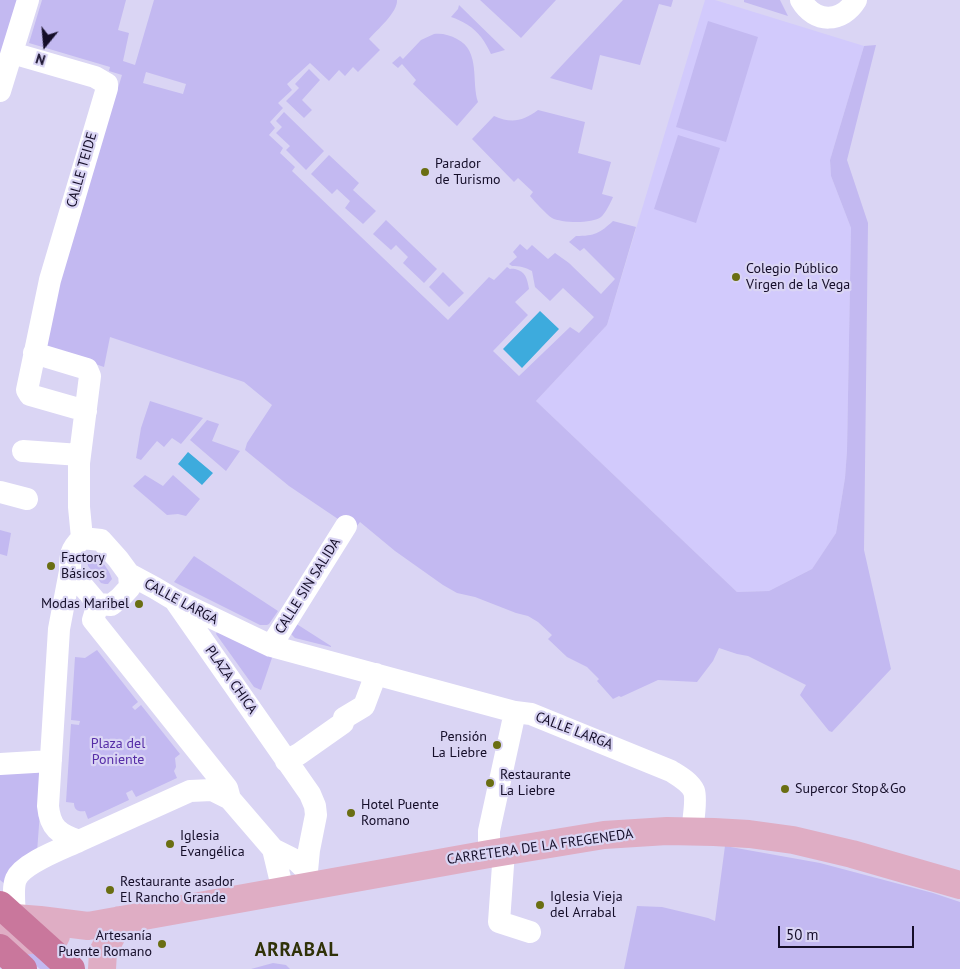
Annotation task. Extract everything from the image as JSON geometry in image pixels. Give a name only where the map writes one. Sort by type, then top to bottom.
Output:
[{"type":"highway","points":[[18,919],[71,969]]},
{"type":"highway","points":[[0,948],[23,969]]},
{"type":"main road","name":"CARRETERA DE LA FREGENEDA","points":[[18,919],[70,934],[85,927],[283,891],[309,879],[604,835],[667,831],[749,834],[793,840],[852,854],[960,885]]},
{"type":"main road","points":[[102,969],[103,952],[120,920]]},
{"type":"street","points":[[0,91],[28,0]]},
{"type":"street","points":[[801,0],[810,12],[822,18],[836,17],[847,12],[856,0]]},
{"type":"street","name":"CALLE TEIDE","points":[[12,53],[95,77],[107,84],[50,280],[27,390],[30,395],[86,411]]},
{"type":"street","points":[[34,353],[87,369],[90,376],[79,463],[79,504],[82,538]]},
{"type":"street","points":[[23,452],[80,455]]},
{"type":"street","points":[[0,492],[27,499]]},
{"type":"street","name":"CALLE SIN SALIDA","points":[[271,646],[346,526]]},
{"type":"street","points":[[59,629],[70,620],[85,618],[110,605],[130,587],[129,574],[101,540],[82,538],[73,546],[59,629],[48,806],[49,818],[56,829],[66,837],[79,841]]},
{"type":"street","points":[[70,571],[95,612],[226,788],[230,799],[273,849],[297,861],[309,879]]},
{"type":"street","name":"CALLE LARGA","points":[[129,574],[175,600],[271,646],[515,712],[531,714],[671,771],[686,780],[694,792],[695,806],[692,831]]},
{"type":"street","name":"PLAZA CHICA","points":[[175,600],[310,794],[315,806],[316,815],[309,850],[309,879]]},
{"type":"street","points":[[286,760],[299,754],[343,723],[344,718],[364,706],[376,674]]},
{"type":"street","points":[[515,712],[490,832],[496,852],[499,922],[530,932]]},
{"type":"street","points":[[18,919],[15,881],[21,871],[42,858],[190,790],[198,782],[203,758]]},
{"type":"street","points":[[0,764],[51,761]]},
{"type":"street","points":[[190,790],[212,790],[230,799]]},
{"type":"street","points":[[273,849],[283,891]]},
{"type":"shaded area","name":"Colegio Público Virgen de la Vega","points":[[705,0],[715,0],[864,46],[830,160],[831,176],[851,228],[847,451],[845,478],[836,533],[812,569],[769,591],[737,592],[536,401],[607,325]]},
{"type":"green space","points":[[0,0],[19,0],[0,61]]},
{"type":"green space","points":[[42,0],[126,0],[118,30],[129,33],[123,61],[135,65],[154,0],[397,0],[391,15],[369,39],[380,50],[358,72],[353,67],[345,76],[339,70],[329,81],[310,63],[287,84],[292,90],[278,103],[283,108],[270,122],[275,128],[269,135],[283,148],[280,153],[295,167],[292,171],[448,320],[489,277],[494,280],[507,267],[519,270],[524,274],[529,289],[515,302],[528,315],[493,351],[519,376],[570,327],[579,333],[594,317],[563,288],[550,301],[535,287],[532,271],[509,264],[517,257],[513,252],[520,244],[527,250],[532,245],[548,259],[555,253],[569,263],[601,294],[615,279],[584,248],[580,251],[569,242],[576,236],[597,233],[613,221],[636,227],[607,325],[536,401],[737,592],[769,591],[812,569],[836,533],[845,478],[847,451],[851,228],[831,176],[830,160],[864,46],[876,45],[847,160],[868,223],[864,550],[891,669],[832,732],[829,731],[800,695],[806,685],[748,656],[719,648],[713,661],[697,682],[658,680],[613,699],[597,681],[599,679],[587,667],[567,657],[548,639],[552,635],[538,622],[528,616],[475,597],[457,593],[443,585],[395,551],[360,522],[353,531],[289,486],[245,450],[247,443],[272,405],[244,382],[110,337],[104,367],[47,346],[56,290],[122,75],[109,71],[110,67],[29,43]],"holes":[[[146,72],[186,84],[183,94],[143,83]]]},
{"type":"green space","points":[[480,0],[556,0],[521,38]]},
{"type":"green space","points":[[623,0],[673,0],[671,7],[659,4],[640,65],[600,55],[592,90],[550,78]]},
{"type":"green space","points":[[744,0],[780,0],[788,16],[744,2]]},
{"type":"green space","points":[[459,5],[505,50],[491,54],[475,30],[464,22],[451,17]]},
{"type":"green space","points":[[708,21],[758,37],[726,142],[676,127]]},
{"type":"green space","points":[[434,34],[452,36],[465,44],[472,59],[478,102],[457,126],[413,84],[416,80],[402,64],[398,68],[392,63],[400,56],[403,59],[421,40]]},
{"type":"green space","points":[[309,69],[320,80],[302,100],[312,110],[304,118],[286,101],[299,88],[295,84]]},
{"type":"green space","points":[[538,110],[585,122],[578,153],[611,162],[602,194],[613,197],[601,217],[591,221],[576,222],[552,218],[530,196],[533,192],[518,178],[514,182],[472,139],[494,116],[512,121],[527,117]]},
{"type":"green space","points":[[284,112],[324,151],[306,170],[286,150],[290,146],[276,133],[282,127],[276,121]]},
{"type":"green space","points":[[678,135],[720,148],[696,223],[654,209]]},
{"type":"green space","points":[[329,155],[359,183],[353,190],[376,211],[363,224],[345,208],[350,201],[337,189],[332,194],[311,174]]},
{"type":"green space","points":[[386,220],[437,269],[424,283],[403,263],[408,257],[396,245],[391,250],[373,234]]},
{"type":"green space","points":[[443,272],[464,293],[449,307],[429,287]]},
{"type":"green space","points":[[150,401],[203,418],[181,444],[172,438],[164,447],[157,441],[141,460],[136,458],[141,428]]},
{"type":"green space","points":[[207,420],[219,424],[212,441],[240,451],[226,471],[190,440]]},
{"type":"green space","points":[[145,475],[163,486],[173,475],[200,499],[186,516],[178,514],[167,515],[133,486]]},
{"type":"green space","points":[[0,530],[11,533],[7,556],[0,554]]},
{"type":"green space","points":[[93,555],[102,561],[109,572],[112,579],[108,584],[101,583],[88,566],[87,560]]},
{"type":"green space","points":[[194,556],[278,611],[269,624],[260,625],[174,582]]},
{"type":"green space","points":[[295,623],[331,647],[295,638],[290,632]]},
{"type":"green space","points":[[217,632],[273,655],[261,690],[254,687],[216,634]]},
{"type":"green space","name":"Plaza del Poniente","points":[[97,650],[138,702],[132,707],[135,710],[141,705],[180,754],[175,758],[176,767],[174,771],[177,778],[136,797],[132,790],[126,793],[129,800],[88,819],[85,811],[78,811],[74,803],[66,802],[71,724],[79,725],[80,721],[71,720],[75,657],[85,658]]},
{"type":"green space","points":[[43,772],[37,852],[7,886],[0,880],[0,774]]},
{"type":"green space","points":[[725,846],[820,863],[960,902],[960,969],[624,969],[637,906],[662,907],[715,921]]},
{"type":"green space","points":[[30,948],[53,969],[40,969],[18,950]]},
{"type":"green space","points":[[273,963],[286,965],[290,969],[251,969]]},
{"type":"water","points":[[540,311],[559,329],[522,368],[503,349]]},
{"type":"water","points":[[188,452],[213,473],[202,485],[178,464]]},
{"type":"place","name":"Parador de Turismo","points":[[425,172]]},
{"type":"place","name":"Colegio Público Virgen de la Vega","points":[[736,277]]},
{"type":"place","name":"Factory Básicos","points":[[51,566]]},
{"type":"place","name":"Modas Maribel","points":[[139,604]]},
{"type":"place","name":"Pensión La Liebre","points":[[497,745]]},
{"type":"place","name":"Restaurante La Liebre","points":[[490,783]]},
{"type":"place","name":"Supercor Stop&Go","points":[[785,789]]},
{"type":"place","name":"Hotel Puente Romano","points":[[351,813]]},
{"type":"place","name":"Iglesia Evangélica","points":[[170,844]]},
{"type":"place","name":"Restaurante asador El Rancho Grande","points":[[110,890]]},
{"type":"place","name":"Iglesia Vieja del Arrabal","points":[[540,905]]},
{"type":"place","name":"Artesanía Puente Romano","points":[[162,944]]},
{"type":"district","name":"ARRABAL","points":[[297,951]]}]
